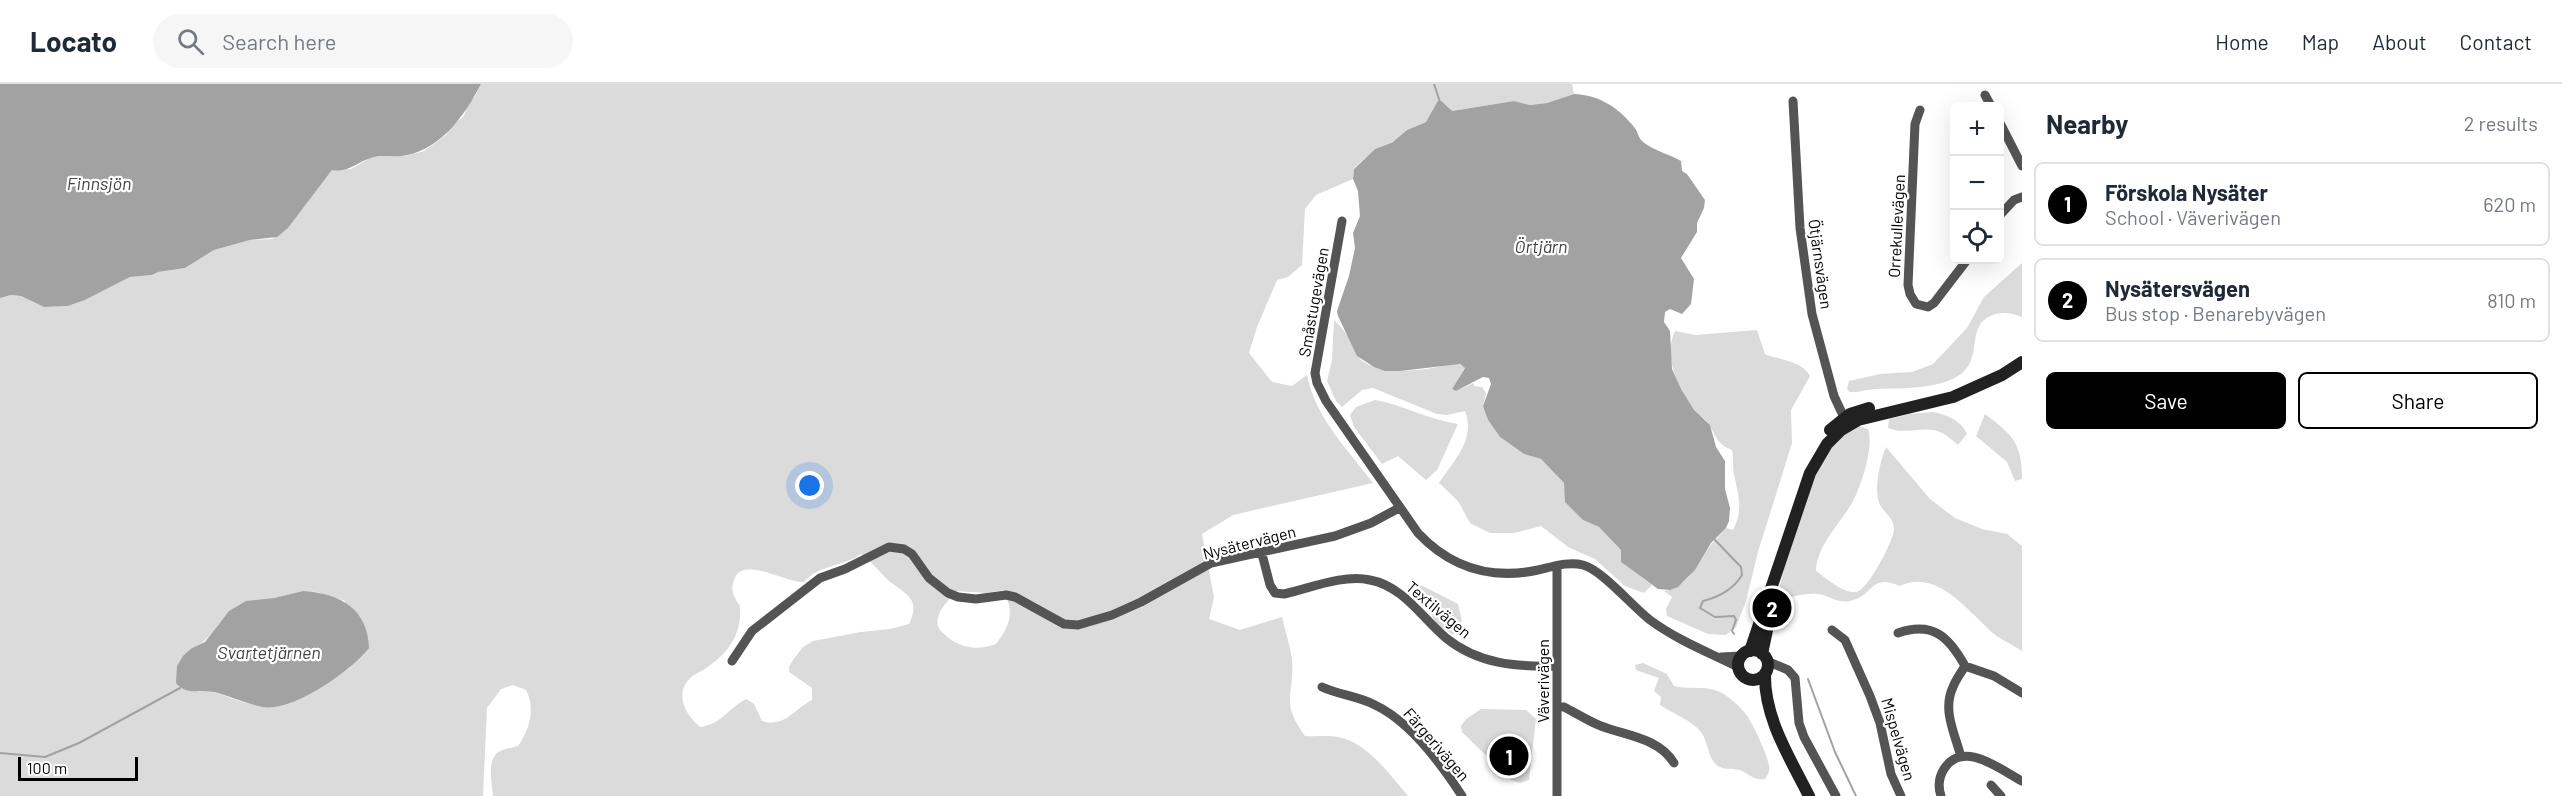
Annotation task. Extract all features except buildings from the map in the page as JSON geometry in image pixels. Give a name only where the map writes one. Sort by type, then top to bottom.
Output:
[{"type":"street","points":[[1985,95],[1989,102]]},
{"type":"street","name":"Ötjärnsvägen","points":[[1793,101],[1800,228],[1812,314],[1834,396],[1845,422]]},
{"type":"street","name":"Orrekullevägen","points":[[1920,110],[1915,124],[1908,285],[1916,304],[1928,307],[1934,303],[1963,264]]},
{"type":"street","points":[[2004,131],[2022,166]]},
{"type":"street","points":[[2004,211],[2014,200],[2022,197]]},
{"type":"street","name":"Småstugevägen","points":[[1342,221],[1315,373],[1326,401],[1399,508]]},
{"type":"street","points":[[1768,707],[1750,680],[1744,677],[1756,662],[1772,608],[1773,584],[1812,462],[1821,441],[1845,422],[1875,406],[1924,405],[1977,387],[2022,362]]},
{"type":"street","points":[[1399,508],[1432,548],[1461,565],[1490,574],[1503,575],[1576,564],[1589,567],[1663,629],[1689,644],[1721,657],[1756,662],[1791,672],[1796,678],[1799,723],[1804,737],[1836,796]]},
{"type":"street","name":"Nysätervägen","points":[[732,661],[752,631],[820,578],[845,569],[889,547],[904,549],[912,554],[929,578],[948,593],[958,597],[976,599],[1006,595],[1015,597],[1071,626],[1112,615],[1141,602],[1211,563],[1262,554],[1354,530],[1399,508]]},
{"type":"street","name":"Textilvägen","points":[[1262,554],[1269,585],[1275,593],[1284,594],[1348,580],[1368,579],[1396,591],[1447,639],[1477,657],[1506,665],[1556,666]]},
{"type":"street","name":"Väverivägen","points":[[1557,566],[1557,796]]},
{"type":"street","points":[[1898,633],[1919,628],[1933,631],[1954,647],[1965,666],[1994,676],[2022,693]]},
{"type":"street","name":"Mispelvägen","points":[[1832,630],[1845,640],[1870,696],[1880,723],[1891,774],[1901,796]]},
{"type":"street","points":[[1756,662],[1768,707],[1784,747],[1809,796]]},
{"type":"street","points":[[1961,757],[1950,720],[1948,704],[1952,688],[1965,666]]},
{"type":"street","name":"Färgerivägen","points":[[1322,687],[1337,694],[1356,697],[1390,712],[1450,777],[1462,796]]},
{"type":"street","points":[[1557,706],[1564,706],[1599,726],[1665,749],[1674,763]]},
{"type":"street","points":[[1941,796],[1939,784],[1942,772],[1950,762],[1961,757],[1977,757],[2022,781]]},
{"type":"street","points":[[1991,785],[2001,796]]},
{"type":"shaded area","points":[[481,84],[1572,84],[1574,94],[1547,103],[1530,105],[1514,101],[1452,111],[1407,130],[1399,139],[1375,149],[1354,168],[1353,179],[1316,195],[1305,209],[1302,265],[1288,277],[1277,280],[1257,327],[1249,353],[1272,382],[1292,386],[1307,375],[1317,405],[1325,419],[1373,483],[1233,515],[1202,534],[1214,597],[1209,619],[1240,630],[1282,617],[1292,659],[1290,706],[1305,736],[1338,737],[1359,745],[1386,769],[1408,796],[493,796],[491,770],[494,757],[503,750],[518,746],[530,719],[531,704],[526,690],[513,685],[501,689],[487,708],[483,796],[0,796],[0,298],[11,295],[21,296],[44,307],[68,306],[130,277],[185,268],[214,250],[250,240],[272,239],[288,228],[332,170],[351,169],[370,158],[387,155],[406,156],[424,151],[446,135],[451,126],[464,116],[469,101],[474,98]],"holes":[[[861,554],[909,597],[913,608],[909,624],[813,641],[803,647],[789,667],[789,672],[812,688],[812,700],[783,720],[762,721],[754,704],[746,699],[719,720],[700,727],[686,711],[682,698],[683,691],[685,684],[693,675],[721,656],[736,634],[740,606],[734,597],[732,587],[738,573],[746,569],[754,569],[804,582],[816,572]],[[1004,590],[1010,612],[1008,624],[996,644],[968,647],[950,639],[939,629],[937,621],[939,614],[957,591],[986,593]],[[303,591],[317,592],[345,601],[350,668],[298,699],[272,706],[239,701],[214,692],[198,692],[192,648],[205,640],[230,611],[237,607]]]},
{"type":"shaded area","points":[[2022,263],[2022,317],[2002,313],[1994,314],[1983,321],[1976,333],[1970,363],[1958,376],[1937,384],[1911,388],[1849,392],[1847,388],[1849,381],[1880,374],[1912,372],[1933,364],[1967,328],[1984,297]]},
{"type":"shaded area","points":[[1334,320],[1350,339],[1360,359],[1380,369],[1420,370],[1456,363],[1465,367],[1452,389],[1456,391],[1474,383],[1474,386],[1482,387],[1486,393],[1483,406],[1488,420],[1500,437],[1524,454],[1541,459],[1564,483],[1566,502],[1583,520],[1599,527],[1621,550],[1621,562],[1652,585],[1644,593],[1625,586],[1595,559],[1568,547],[1541,526],[1514,533],[1490,533],[1470,523],[1458,501],[1439,483],[1457,458],[1466,440],[1468,421],[1465,411],[1447,415],[1437,414],[1373,388],[1362,390],[1342,407],[1336,401],[1327,381],[1332,360]]},
{"type":"shaded area","points":[[1757,330],[1765,354],[1796,364],[1810,376],[1791,410],[1792,443],[1758,552],[1746,601],[1736,627],[1726,635],[1708,634],[1667,616],[1666,609],[1672,597],[1664,591],[1679,586],[1726,528],[1733,530],[1739,509],[1738,495],[1732,450],[1719,442],[1705,419],[1688,403],[1674,372],[1672,341],[1675,331],[1695,335]]},
{"type":"shaded area","points":[[1375,400],[1458,424],[1437,470],[1426,480],[1398,456],[1382,464],[1354,427],[1350,415],[1356,407]]},
{"type":"shaded area","points":[[1933,412],[1953,419],[1961,425],[1967,434],[1958,445],[1937,431],[1925,429],[1901,431],[1888,428],[1889,419]]},
{"type":"shaded area","points":[[1985,414],[2009,434],[2018,448],[2022,479],[2015,481],[2007,462],[1976,436]]},
{"type":"shaded area","points":[[1859,426],[1868,429],[1869,436],[1868,455],[1863,475],[1853,501],[1825,543],[1817,561],[1816,571],[1840,588],[1851,592],[1861,590],[1873,575],[1890,543],[1894,528],[1880,505],[1877,492],[1886,447],[1930,499],[1955,518],[1982,529],[2007,534],[2022,546],[2022,651],[1994,634],[1952,595],[1927,583],[1914,582],[1900,586],[1883,582],[1864,595],[1846,602],[1814,594],[1785,599],[1779,590],[1792,537],[1810,482],[1828,448],[1840,437]]},
{"type":"shaded area","points":[[1413,581],[1458,604],[1462,621],[1453,635],[1437,625],[1427,605],[1408,587]]},
{"type":"shaded area","points":[[1643,663],[1667,674],[1674,686],[1715,690],[1731,699],[1749,718],[1766,755],[1769,770],[1765,779],[1757,779],[1739,770],[1722,768],[1716,764],[1712,760],[1700,731],[1687,720],[1660,705],[1661,697],[1654,691],[1659,678],[1636,670],[1635,665]]},
{"type":"shaded area","points":[[1481,709],[1526,710],[1536,719],[1529,780],[1520,783],[1511,780],[1462,732],[1461,726],[1466,719]]},
{"type":"water","name":"Finnsjön","points":[[0,84],[481,84],[461,117],[443,137],[432,145],[408,155],[376,157],[347,169],[332,170],[288,228],[277,237],[250,240],[214,250],[185,268],[130,277],[68,306],[44,307],[21,296],[11,295],[0,298]]},
{"type":"water","name":"Örtjärn","points":[[1574,94],[1592,97],[1615,108],[1628,120],[1643,142],[1681,161],[1682,171],[1687,174],[1705,200],[1697,223],[1697,232],[1681,258],[1694,279],[1691,304],[1682,314],[1670,309],[1665,312],[1664,322],[1670,331],[1672,369],[1694,410],[1710,425],[1716,447],[1725,461],[1725,489],[1730,508],[1729,521],[1726,528],[1711,543],[1695,570],[1678,587],[1670,590],[1658,589],[1621,562],[1621,550],[1599,527],[1583,520],[1565,502],[1564,483],[1541,459],[1524,454],[1500,437],[1488,420],[1483,406],[1491,384],[1489,378],[1483,377],[1456,391],[1452,389],[1465,368],[1460,364],[1400,371],[1385,371],[1374,367],[1357,356],[1337,311],[1349,276],[1355,248],[1353,233],[1360,216],[1358,191],[1353,179],[1354,169],[1375,149],[1393,142],[1407,130],[1426,122],[1439,99],[1452,111],[1514,101],[1530,105],[1547,103]]},
{"type":"water","name":"Svartetjärnen","points":[[303,591],[329,595],[340,600],[357,613],[363,623],[369,648],[349,668],[305,697],[275,707],[257,706],[214,692],[189,691],[176,683],[177,666],[183,656],[192,648],[205,642],[229,611],[246,601],[274,598]]},
{"type":"waterway","points":[[1434,84],[1439,99]]},
{"type":"waterway","points":[[1715,540],[1741,567],[1742,575],[1725,592],[1703,601],[1700,608],[1715,617],[1734,616],[1736,620],[1732,631],[1734,634]]},
{"type":"waterway","points":[[1808,679],[1835,752],[1856,796]]},
{"type":"waterway","points":[[0,753],[45,757],[79,743],[180,688]]},
{"type":"place","name":"Nysätersvägen","points":[[1772,608]]},
{"type":"place","name":"Förskola Nysäter","points":[[1509,756]]}]
